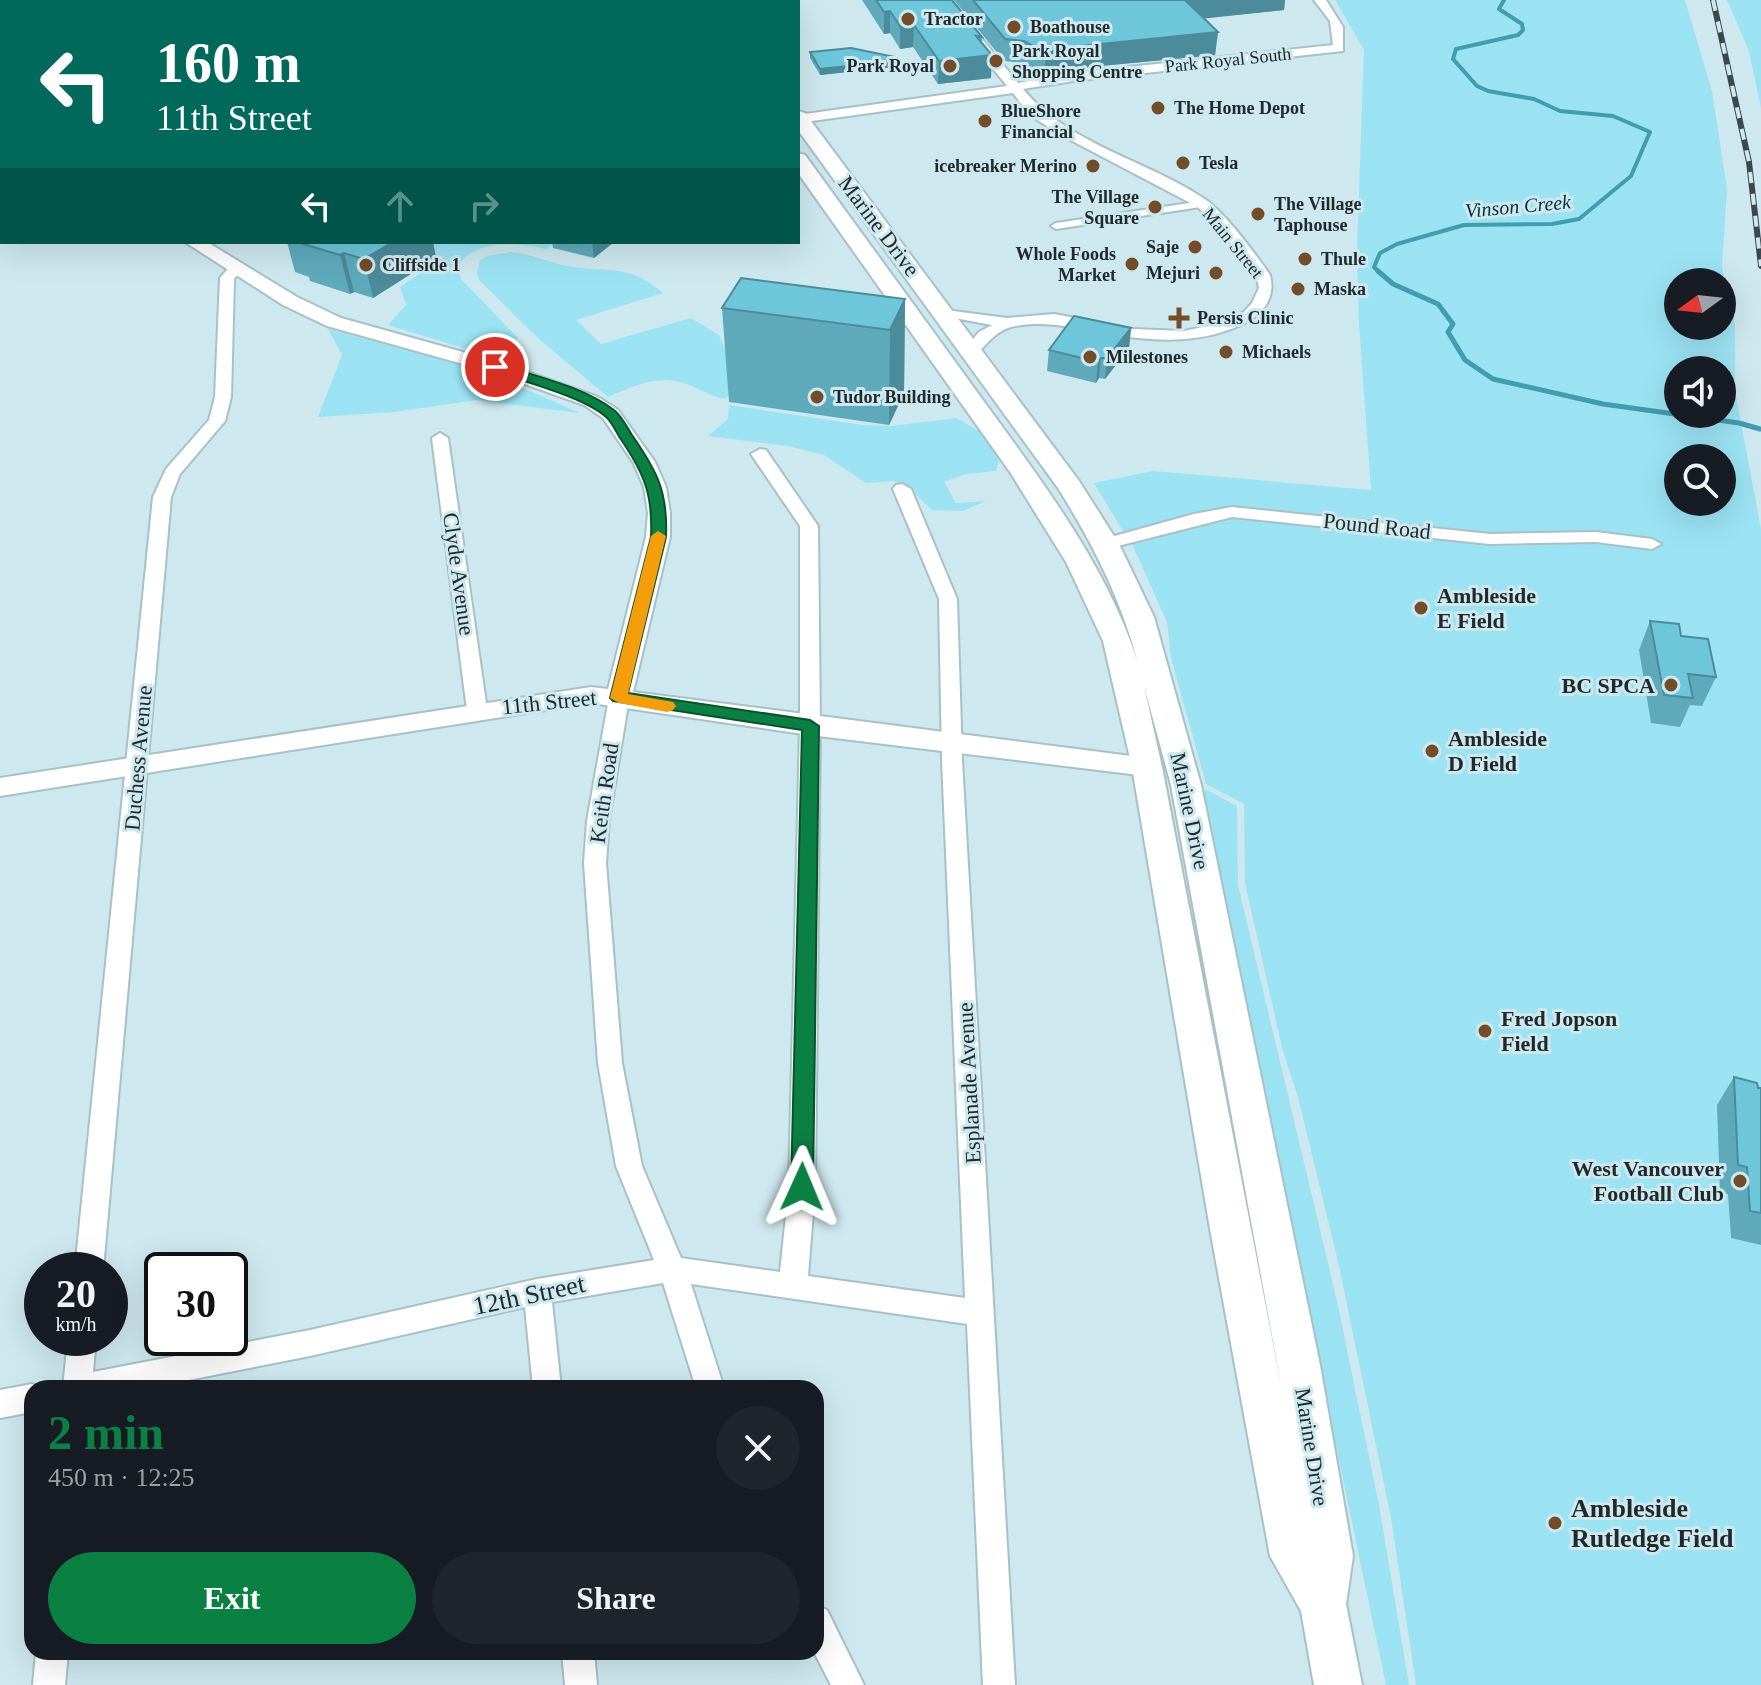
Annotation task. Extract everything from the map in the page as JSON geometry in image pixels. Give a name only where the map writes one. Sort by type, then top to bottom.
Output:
[{"type":"main road","name":"Marine Drive","points":[[800,121],[1070,486],[1106,544],[1140,617],[1186,785],[1299,1365],[1330,1556],[1323,1604],[1338,1685]]},
{"type":"main road","name":"Marine Drive","points":[[800,162],[1022,471],[1063,535],[1117,641],[1147,767],[1293,1556],[1323,1604]]},
{"type":"main road","points":[[1063,535],[1106,544]]},
{"type":"street","name":"Main Street","points":[[943,312],[1007,323],[1054,319],[1133,334],[1184,336],[1222,328],[1249,315],[1263,299],[1266,288],[1263,275],[1203,204],[1042,117],[962,26],[944,0]]},
{"type":"street","name":"Park Royal South","points":[[800,118],[994,93],[1073,77],[1339,48],[1339,27],[1335,17],[1320,0]]},
{"type":"street","name":"Park Royal South","points":[[800,108],[1002,85],[1016,87]]},
{"type":"street","points":[[1056,226],[1203,204]]},
{"type":"street","name":"Keith Road","points":[[197,244],[290,301],[334,322],[532,378],[591,401],[611,414],[644,462],[655,487],[659,513],[658,537],[619,698],[598,821],[595,863],[610,1063],[629,1166],[672,1269],[707,1380]]},
{"type":"street","name":"Duchess Avenue","points":[[91,1252],[162,497],[172,473],[217,421],[223,397],[227,278],[236,268]]},
{"type":"street","points":[[972,350],[985,335],[1007,323]]},
{"type":"street","name":"Clyde Avenue","points":[[440,438],[477,710]]},
{"type":"street","points":[[760,454],[809,526],[810,726],[802,1187],[793,1284]]},
{"type":"street","name":"Esplanade Avenue","points":[[902,489],[948,599],[951,744],[999,1685]]},
{"type":"street","name":"Pound Road","points":[[1106,544],[1208,514],[1232,512],[1490,539],[1596,537],[1652,544]]},
{"type":"street","name":"11th Street","points":[[0,787],[477,710],[591,695],[810,726],[1147,767]]},
{"type":"street","name":"12th Street","points":[[119,1380],[310,1343],[537,1292],[672,1269],[982,1313]]},
{"type":"street","points":[[537,1292],[546,1380]]},
{"type":"street","points":[[79,1380],[81,1356]]},
{"type":"street","points":[[0,1404],[24,1400]]},
{"type":"street","points":[[824,1637],[848,1685]]},
{"type":"street","points":[[49,1685],[51,1660]]},
{"type":"street","points":[[579,1660],[581,1685]]},
{"type":"shaded area","points":[[1335,0],[1685,0],[1712,91],[1727,189],[1722,268],[1664,268],[1664,340],[1735,340],[1735,356],[1664,356],[1664,428],[1736,428],[1736,396],[1761,529],[1761,1685],[1416,1685],[1391,1518],[1339,1266],[1298,1097],[1282,1048],[1245,883],[1244,804],[1206,784],[1171,658],[1167,622],[1127,533],[1124,533],[1094,483],[1153,471],[1371,490],[1359,326],[1357,248],[1364,50]]},
{"type":"shaded area","points":[[1727,0],[1761,0],[1761,108],[1749,51]]},
{"type":"shaded area","points":[[414,244],[510,244],[485,247],[474,252],[457,269],[461,279],[518,338],[496,358],[388,325],[406,305],[400,287],[444,257],[410,247]]},
{"type":"shaded area","points":[[510,244],[553,244],[547,249]]},
{"type":"shaded area","points":[[511,252],[573,267],[620,271],[652,284],[663,293],[576,320],[601,344],[691,318],[719,335],[738,377],[726,399],[684,383],[664,380],[645,383],[608,397],[539,339],[479,280],[480,260]]},
{"type":"shaded area","points":[[328,329],[484,371],[580,413],[477,400],[394,412],[318,417],[342,355]]},
{"type":"shaded area","points":[[729,405],[863,425],[891,426],[957,418],[980,432],[999,460],[996,471],[966,474],[944,482],[956,503],[986,501],[963,511],[932,510],[911,490],[894,481],[866,483],[824,455],[788,446],[708,436],[728,419]]},
{"type":"shaded area","points":[[1207,790],[1237,806],[1238,885],[1337,1301],[1379,1505],[1409,1685],[1386,1685],[1199,791]]},
{"type":"building","points":[[876,0],[952,0],[982,37],[976,36],[992,55],[939,61],[914,25],[900,26],[890,11],[884,12]]},
{"type":"building","points":[[973,0],[1185,0],[1218,32],[1071,47],[1046,53],[1024,41],[1005,39]]},
{"type":"building","points":[[851,48],[895,57],[895,61],[820,69],[810,52]]},
{"type":"building","points":[[303,244],[390,244],[364,259],[344,253],[340,255]]},
{"type":"building","points":[[741,278],[905,299],[890,330],[722,308]]},
{"type":"building","points":[[1074,316],[1131,328],[1107,358],[1101,358],[1098,362],[1049,350]]},
{"type":"building","points":[[1650,621],[1679,624],[1681,636],[1708,639],[1716,677],[1688,674],[1693,698],[1664,695]]},
{"type":"building","points":[[1734,1077],[1757,1083],[1761,1088],[1761,1213],[1750,1211],[1747,1167],[1738,1165]]},
{"type":"waterway","name":"Vinson Creek","points":[[1378,271],[1374,267],[1380,253],[1397,244],[1464,225],[1552,224],[1579,219],[1631,176],[1650,132],[1613,116],[1560,111],[1534,99],[1488,91],[1477,86],[1453,59],[1456,49],[1518,35],[1523,30],[1522,24],[1499,9],[1504,0]]},
{"type":"waterway","name":"Vinson Creek","points":[[1378,271],[1393,284],[1438,304],[1453,324],[1448,332],[1465,360],[1493,379],[1603,404],[1739,423],[1760,429]]},
{"type":"railway","points":[[1713,0],[1749,162],[1761,266]]},
{"type":"slow traffic","points":[[658,536],[619,698],[667,706]]},
{"type":"place","name":"Tractor","points":[[908,19]]},
{"type":"place","name":"Boathouse","points":[[1014,27]]},
{"type":"place","name":"Park Royal Shopping Centre","points":[[996,61]]},
{"type":"place","name":"Park Royal","points":[[950,66]]},
{"type":"place","name":"The Home Depot","points":[[1158,108]]},
{"type":"place","name":"BlueShore Financial","points":[[985,121]]},
{"type":"place","name":"Tesla","points":[[1183,163]]},
{"type":"place","name":"icebreaker Merino","points":[[1093,166]]},
{"type":"place","name":"The Village Square","points":[[1155,207]]},
{"type":"place","name":"The Village Taphouse","points":[[1258,214]]},
{"type":"place","name":"Saje","points":[[1195,247]]},
{"type":"place","name":"Thule","points":[[1305,259]]},
{"type":"place","name":"Whole Foods Market","points":[[1132,264]]},
{"type":"place","name":"Cliffside 1","points":[[366,265]]},
{"type":"place","name":"Mejuri","points":[[1216,273]]},
{"type":"place","name":"Maska","points":[[1298,289]]},
{"type":"place","name":"Persis Clinic","points":[[1179,318]]},
{"type":"place","name":"Michaels","points":[[1226,352]]},
{"type":"place","name":"Milestones","points":[[1090,357]]},
{"type":"place","name":"Tudor Building","points":[[817,397]]},
{"type":"place","name":"Ambleside E Field","points":[[1421,608]]},
{"type":"place","name":"BC SPCA","points":[[1671,685]]},
{"type":"place","name":"Ambleside D Field","points":[[1432,751]]},
{"type":"place","name":"Fred Jopson Field","points":[[1485,1031]]},
{"type":"place","name":"West Vancouver Football Club","points":[[1740,1181]]},
{"type":"place","name":"Ambleside Rutledge Field","points":[[1555,1523]]},
{"type":"route","points":[[495,367],[567,391],[611,414],[644,462],[655,487],[659,513],[658,537],[619,698],[810,726],[802,1187]]}]
